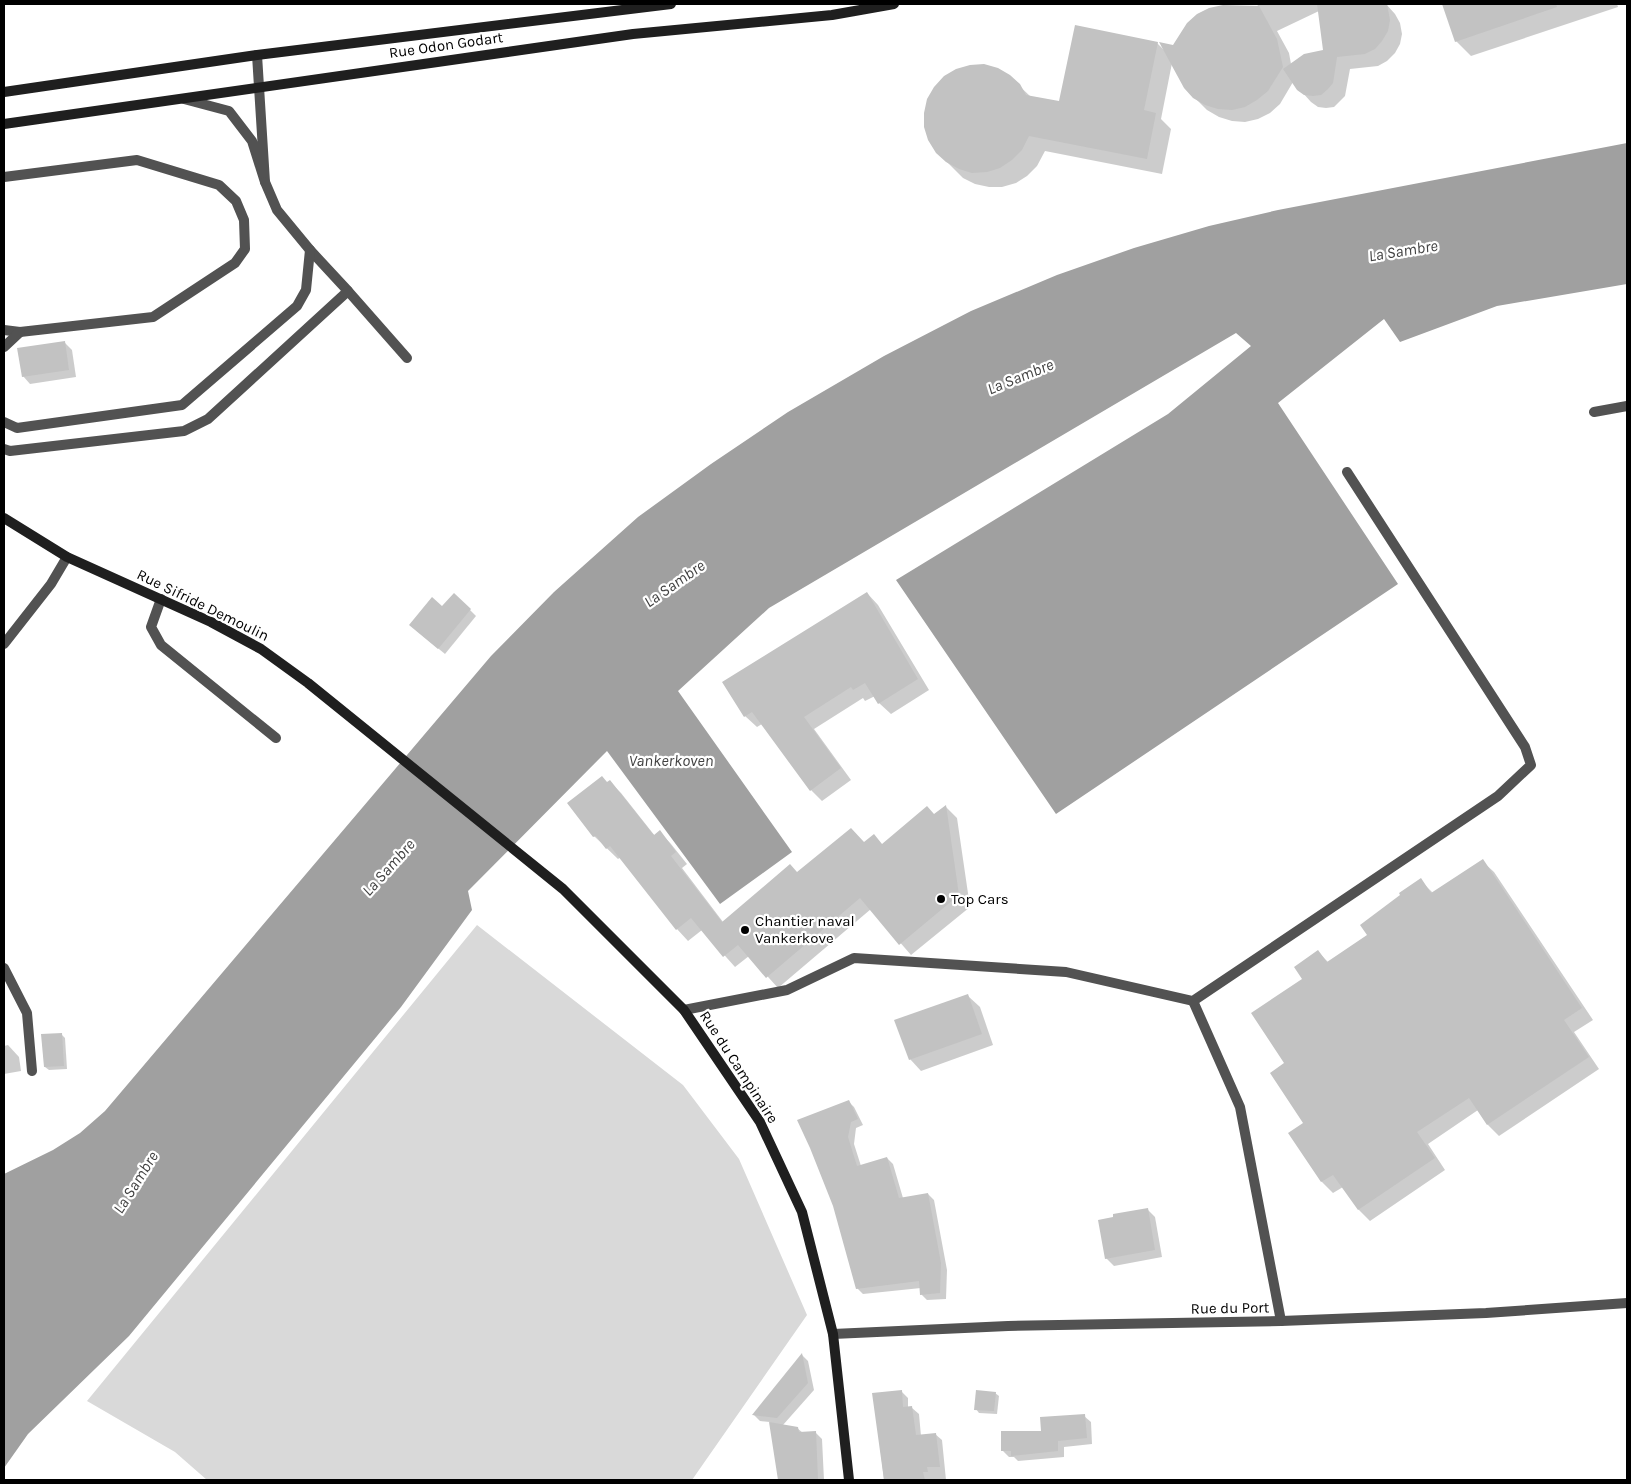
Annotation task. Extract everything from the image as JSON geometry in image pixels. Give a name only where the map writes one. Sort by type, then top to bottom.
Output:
[{"type":"main road","name":"Rue Odon Godart","points":[[4,92],[257,55],[671,4]]},
{"type":"main road","name":"Rue Odon Godart","points":[[4,124],[633,34],[832,15],[894,4]]},
{"type":"main road","name":"Rue Sifride Demoulin","points":[[4,518],[67,557],[211,622],[261,649],[308,683],[563,889]]},
{"type":"main road","name":"Rue du Campinaire","points":[[563,889],[684,1010],[760,1122],[802,1212],[833,1334],[849,1480]]},
{"type":"street","points":[[257,55],[265,182]]},
{"type":"street","points":[[184,99],[229,111],[252,141],[265,182],[277,210],[310,250],[407,358]]},
{"type":"street","points":[[4,177],[137,160],[219,185],[236,201],[244,220],[246,250],[235,263],[153,317],[20,332],[4,330]]},
{"type":"street","points":[[4,422],[17,428],[182,405],[297,306],[306,290],[310,250]]},
{"type":"street","points":[[4,449],[10,451],[184,431],[208,419],[348,291]]},
{"type":"street","points":[[4,347],[20,332]]},
{"type":"street","points":[[1594,412],[1627,406]]},
{"type":"street","points":[[684,1010],[787,990],[854,958],[1066,972],[1193,1001],[1498,796],[1531,765],[1525,747],[1347,472]]},
{"type":"street","points":[[4,644],[51,584],[67,557]]},
{"type":"street","points":[[161,599],[151,627],[161,645],[276,738]]},
{"type":"street","points":[[4,968],[27,1013],[32,1071]]},
{"type":"street","points":[[1193,1001],[1240,1107],[1281,1321]]},
{"type":"street","name":"Rue du Port","points":[[833,1334],[1008,1326],[1281,1321],[1486,1313],[1627,1303]]},
{"type":"shaded area","points":[[477,925],[683,1085],[739,1159],[807,1315],[692,1480],[207,1480],[175,1452],[87,1401]]},
{"type":"water","points":[[1627,143],[1627,284],[1497,306],[1400,342],[1384,319],[1278,403],[1398,584],[1056,814],[896,580],[1168,414],[1251,346],[1236,333],[769,608],[678,691],[792,852],[720,904],[607,751],[468,891],[472,910],[401,1007],[129,1336],[28,1434],[4,1468],[4,1174],[53,1150],[80,1133],[105,1111],[491,656],[554,592],[638,517],[711,464],[788,412],[884,356],[971,311],[1057,275],[1134,248],[1209,226],[1278,210]]},
{"type":"building","points":[[1317,4],[1387,4],[1390,20],[1388,31],[1375,49],[1365,54],[1337,57],[1333,83],[1321,95],[1313,96],[1304,95],[1297,90],[1283,69],[1304,54],[1323,50]]},
{"type":"building","points":[[1442,4],[1556,4],[1557,7],[1455,42]]},
{"type":"building","points":[[1223,5],[1259,6],[1277,39],[1283,67],[1268,91],[1245,107],[1232,110],[1218,109],[1205,105],[1193,98],[1184,88],[1159,42],[1173,45],[1187,23],[1197,14],[1209,8]]},
{"type":"building","points":[[1075,25],[1158,42],[1144,110],[1156,113],[1147,159],[1029,136],[1022,150],[1012,160],[1000,168],[987,172],[972,173],[959,169],[946,162],[936,153],[928,140],[924,127],[924,113],[927,99],[934,87],[944,76],[956,69],[984,64],[998,68],[1010,75],[1020,84],[1026,95],[1059,101]]},
{"type":"building","points":[[65,341],[69,370],[22,377],[17,348]]},
{"type":"building","points":[[867,592],[918,679],[878,704],[865,683],[853,690],[851,687],[804,717],[841,768],[810,791],[752,712],[744,717],[722,682]]},
{"type":"building","points":[[454,593],[471,609],[438,649],[409,625],[432,597],[442,606]]},
{"type":"building","points":[[602,776],[607,782],[610,780],[654,835],[660,830],[676,852],[671,856],[722,922],[790,864],[797,872],[851,828],[864,842],[874,834],[882,844],[927,806],[934,814],[946,805],[959,895],[899,945],[860,898],[766,978],[738,945],[723,957],[691,918],[676,930],[610,846],[606,849],[596,836],[593,837],[567,803]]},
{"type":"building","points":[[1483,859],[1582,1008],[1564,1020],[1589,1057],[1487,1125],[1469,1098],[1417,1132],[1435,1158],[1358,1210],[1333,1175],[1321,1182],[1288,1133],[1303,1123],[1270,1073],[1284,1063],[1251,1013],[1302,979],[1294,967],[1318,950],[1327,962],[1367,935],[1360,925],[1400,895],[1399,893],[1421,878],[1431,893]]},
{"type":"building","points":[[968,994],[982,1034],[909,1060],[894,1020]]},
{"type":"building","points":[[62,1033],[64,1066],[44,1067],[41,1034]]},
{"type":"building","points":[[849,1100],[858,1119],[851,1122],[848,1137],[857,1166],[887,1157],[899,1198],[928,1193],[941,1263],[940,1293],[920,1295],[919,1281],[856,1289],[833,1206],[797,1120]]},
{"type":"building","points":[[1148,1208],[1155,1250],[1105,1259],[1098,1220],[1113,1217],[1113,1214]]},
{"type":"building","points":[[802,1353],[808,1383],[777,1418],[752,1415]]},
{"type":"building","points":[[902,1390],[903,1407],[912,1406],[916,1435],[936,1433],[940,1467],[927,1467],[928,1472],[923,1472],[925,1480],[884,1480],[872,1393]]},
{"type":"building","points":[[976,1390],[996,1392],[994,1411],[974,1410]]},
{"type":"building","points":[[1085,1414],[1087,1438],[1058,1441],[1058,1451],[1011,1456],[1011,1451],[1001,1451],[1001,1431],[1041,1431],[1040,1417]]},
{"type":"building","points":[[769,1422],[798,1427],[799,1432],[816,1431],[818,1480],[778,1480]]},
{"type":"place","name":"Top Cars","points":[[941,899]]},
{"type":"place","name":"Chantier naval Vankerkove","points":[[745,930]]},
{"type":"water label","name":"La Sambre","points":[[1403,250]]},
{"type":"water label","name":"La Sambre","points":[[1020,376]]},
{"type":"water label","name":"La Sambre","points":[[674,583]]},
{"type":"water label","name":"Vankerkoven","points":[[671,760]]},
{"type":"water label","name":"La Sambre","points":[[388,867]]},
{"type":"water label","name":"La Sambre","points":[[135,1182]]}]
